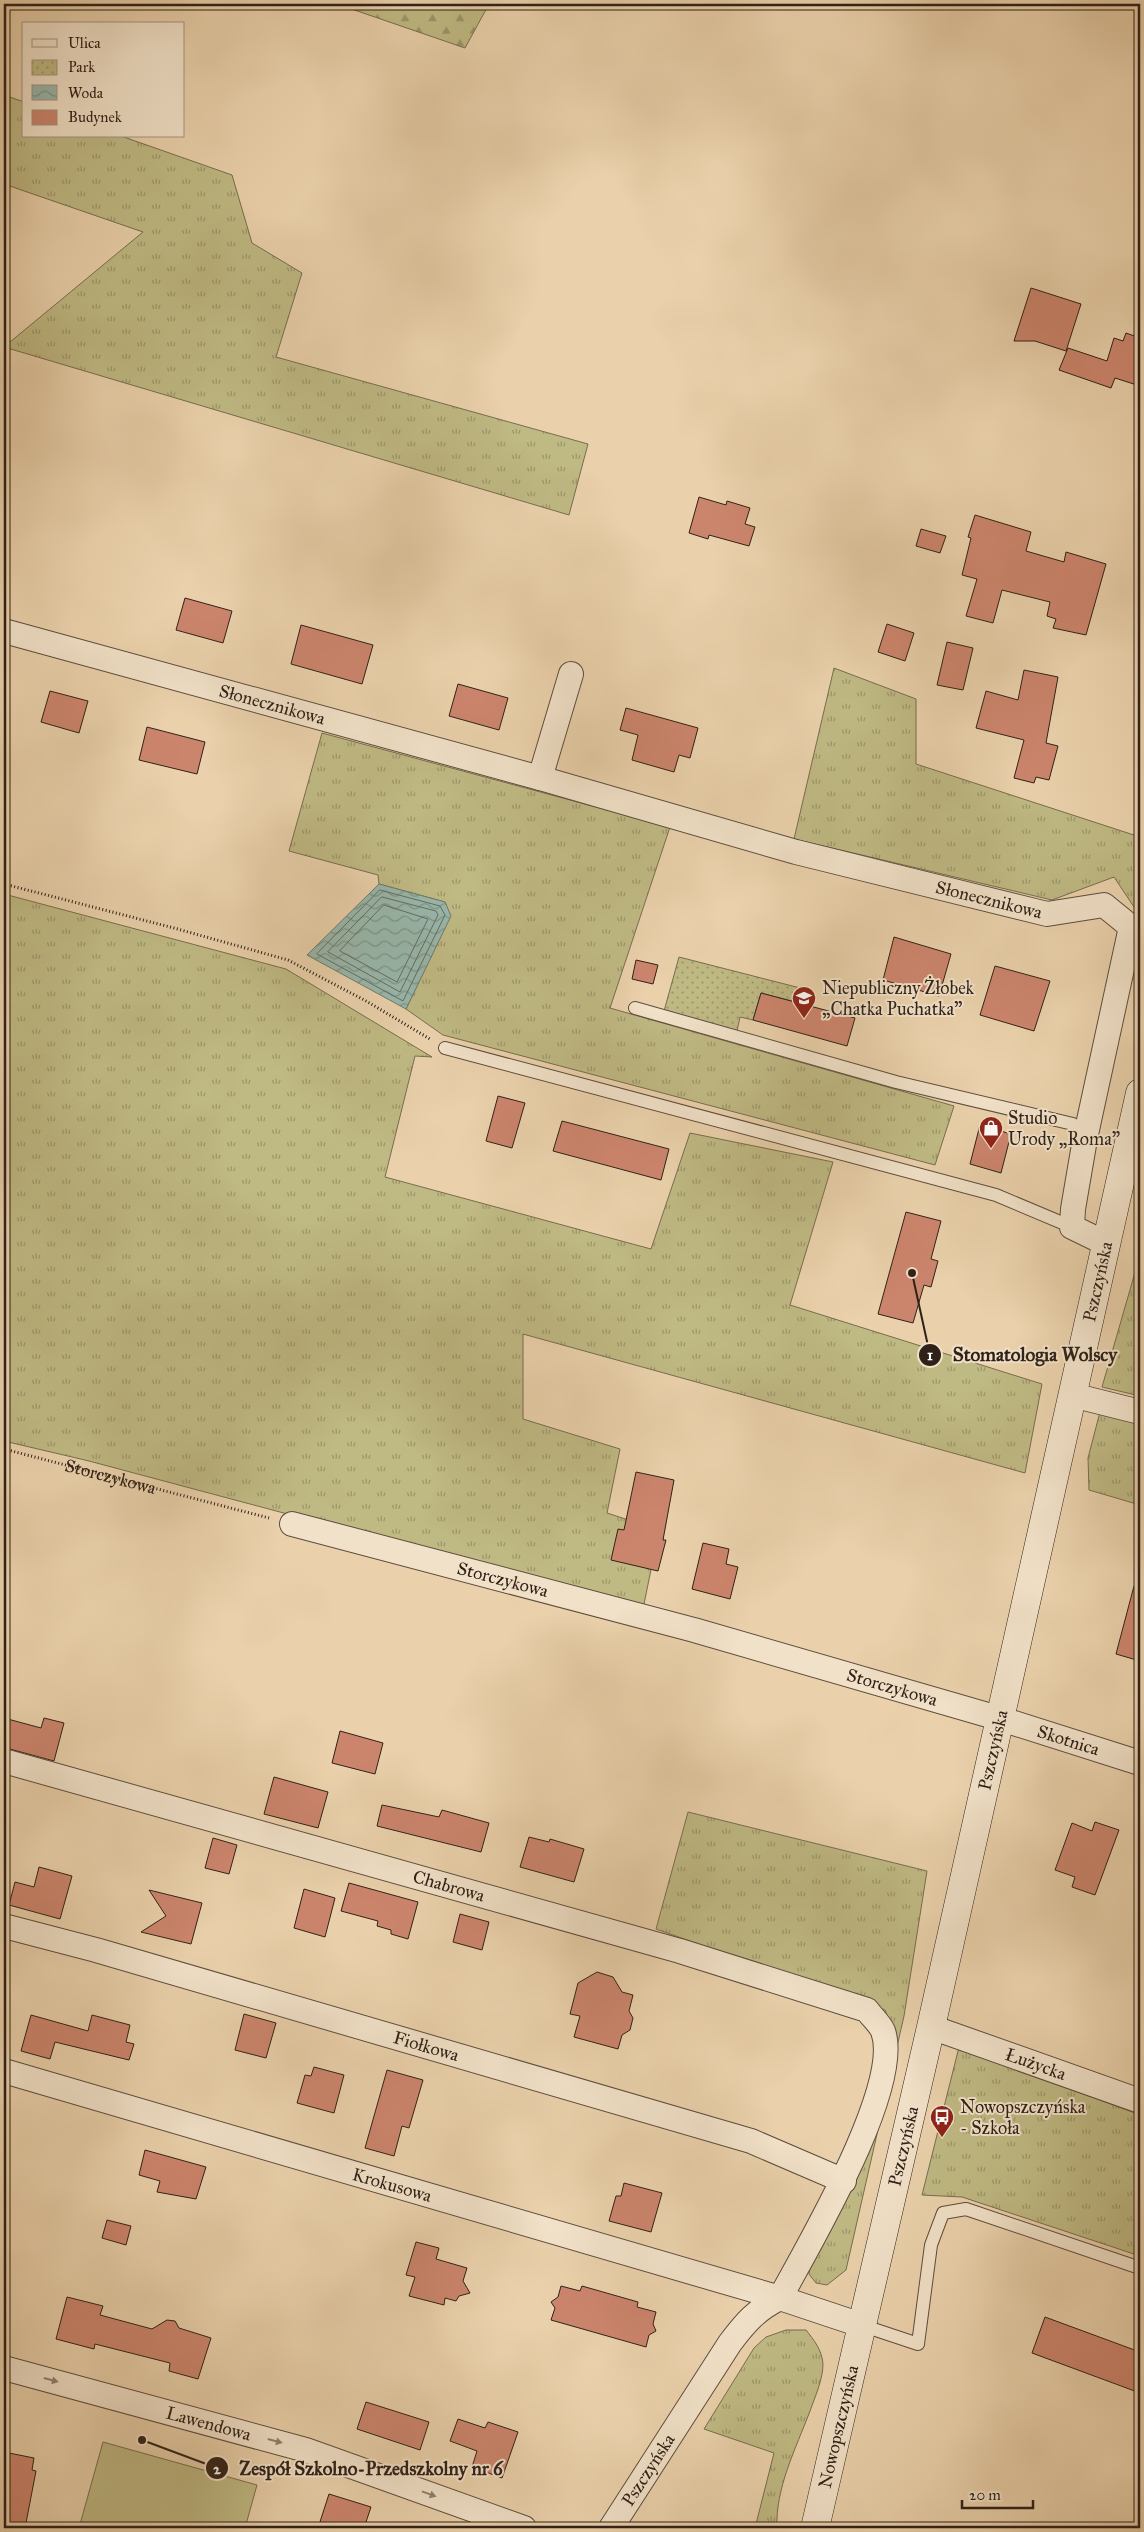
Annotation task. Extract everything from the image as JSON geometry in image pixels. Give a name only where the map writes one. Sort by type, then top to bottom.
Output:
[{"type":"main road","name":"Pszczyńska","points":[[861,2325],[930,2027],[998,1718],[1108,1244],[1140,1092]]},
{"type":"main road","name":"Nowopszczyńska","points":[[815,2528],[861,2325]]},
{"type":"street","name":"Słonecznikowa","points":[[4,631],[540,778],[796,852],[1047,914],[1104,905],[1131,927],[1085,1139],[1073,1209],[1072,1227]]},
{"type":"street","points":[[540,778],[571,674]]},
{"type":"street","points":[[1072,1227],[1108,1244]]},
{"type":"street","points":[[1072,1395],[1140,1412]]},
{"type":"street","name":"Storczykowa","points":[[292,1524],[694,1630],[998,1718]]},
{"type":"street","name":"Skotnica","points":[[998,1718],[1140,1763]]},
{"type":"street","name":"Chabrowa","points":[[4,1761],[680,1951],[866,2010],[882,2031]]},
{"type":"street","name":"Fiołkowa","points":[[4,1926],[96,1950],[751,2141],[844,2181]]},
{"type":"street","name":"Łużycka","points":[[930,2027],[1140,2100]]},
{"type":"street","name":"Pszczyńska","points":[[611,2528],[747,2320],[765,2306],[780,2298],[844,2181],[880,2089],[885,2054],[882,2031]]},
{"type":"street","name":"Krokusowa","points":[[4,2071],[780,2298]]},
{"type":"street","points":[[780,2298],[861,2325]]},
{"type":"street","name":"Lawendowa","points":[[4,2368],[306,2450],[524,2528]]},
{"type":"lane","points":[[635,1008],[896,1082],[1073,1124],[1081,1131],[1085,1139]]},
{"type":"lane","points":[[445,1048],[996,1195],[1072,1227]]},
{"type":"lane","points":[[861,2325],[918,2344],[931,2245],[943,2214],[966,2209],[1140,2268]]},
{"type":"path","points":[[4,884],[288,960],[366,1001],[445,1048]]},
{"type":"path","name":"Storczykowa","points":[[4,1450],[292,1524]]},
{"type":"green space","points":[[337,4],[489,4],[465,48]]},
{"type":"green space","points":[[4,95],[22,101],[22,138],[127,138],[232,175],[252,243],[302,273],[276,357],[588,444],[569,515],[4,347],[143,232],[4,184]]},
{"type":"green space","points":[[834,668],[916,699],[916,764],[1140,837],[1140,916],[1114,877],[1052,900],[794,839]]},
{"type":"green space","points":[[322,733],[670,827],[610,1008],[954,1106],[935,1165],[443,1035],[406,1009],[450,916],[445,902],[379,884],[378,875],[289,851]]},
{"type":"green space","points":[[4,894],[286,969],[432,1057],[415,1056],[385,1177],[651,1249],[690,1133],[833,1162],[790,1305],[1042,1384],[1025,1473],[523,1334],[523,1419],[620,1449],[607,1513],[659,1530],[643,1609],[89,1461],[4,1441]]},
{"type":"green space","points":[[679,957],[808,990],[804,1004],[761,993],[753,1020],[740,1017],[737,1031],[664,1011]]},
{"type":"green space","points":[[1140,1255],[1140,1396],[1102,1387]]},
{"type":"green space","points":[[1101,1408],[1140,1419],[1140,1505],[1089,1490],[1088,1458]]},
{"type":"green space","points":[[688,1812],[927,1871],[904,2016],[846,2270],[827,2285],[816,2283],[809,2274],[811,2260],[816,2245],[859,2171],[870,2148],[889,2076],[894,2035],[885,2010],[656,1929]]},
{"type":"green space","points":[[959,2047],[1140,2115],[1140,2256],[962,2197],[922,2195]]},
{"type":"green space","points":[[786,2330],[806,2330],[815,2341],[819,2350],[823,2370],[783,2484],[779,2498],[777,2528],[755,2528],[774,2453],[704,2429],[754,2348],[766,2337]]},
{"type":"green space","points":[[103,2442],[257,2485],[245,2528],[79,2528]]},
{"type":"water","points":[[379,884],[445,902],[451,916],[406,1009],[307,955]]},
{"type":"building","points":[[1031,288],[1081,304],[1066,351],[1035,341],[1014,341]]},
{"type":"building","points":[[1126,333],[1140,338],[1140,386],[1115,378],[1111,388],[1059,370],[1068,348],[1107,361],[1114,338],[1123,341]]},
{"type":"building","points":[[699,497],[726,505],[727,501],[750,508],[745,524],[755,527],[749,546],[709,535],[708,539],[689,533]]},
{"type":"building","points":[[975,515],[1031,532],[1026,551],[1064,562],[1066,552],[1106,564],[1086,635],[1053,628],[1056,619],[1047,616],[1050,602],[1002,590],[993,623],[966,616],[977,579],[962,575],[971,538],[968,537]]},
{"type":"building","points":[[921,529],[946,536],[940,553],[916,546]]},
{"type":"building","points":[[185,598],[232,611],[223,643],[176,630]]},
{"type":"building","points":[[887,624],[914,633],[905,661],[878,652]]},
{"type":"building","points":[[301,625],[373,645],[362,684],[291,664]]},
{"type":"building","points":[[947,642],[973,648],[963,690],[937,685]]},
{"type":"building","points":[[1024,670],[1058,677],[1046,743],[1058,746],[1049,780],[1036,777],[1034,783],[1014,778],[1024,740],[976,728],[986,691],[1018,700]]},
{"type":"building","points":[[458,684],[508,698],[499,730],[449,716]]},
{"type":"building","points":[[50,691],[88,701],[79,733],[41,722]]},
{"type":"building","points":[[626,708],[698,728],[690,758],[679,755],[674,772],[632,760],[638,735],[620,730]]},
{"type":"building","points":[[147,727],[205,742],[197,774],[139,760]]},
{"type":"building","points":[[894,937],[951,954],[939,996],[883,980]]},
{"type":"building","points":[[636,960],[658,965],[653,984],[632,979]]},
{"type":"building","points":[[995,966],[1050,981],[1034,1031],[980,1015]]},
{"type":"building","name":"Niepubliczny Żłobek „Chatka Puchatka”","points":[[761,993],[855,1018],[847,1046],[753,1020]]},
{"type":"building","points":[[498,1096],[525,1103],[512,1148],[486,1141]]},
{"type":"building","points":[[562,1121],[669,1149],[661,1180],[553,1151]]},
{"type":"building","name":"Studio Urody „Roma”","points":[[980,1125],[1011,1134],[1001,1173],[970,1164]]},
{"type":"building","points":[[906,1212],[941,1221],[931,1259],[938,1261],[931,1287],[924,1285],[913,1323],[878,1314]]},
{"type":"building","points":[[636,1472],[674,1480],[663,1540],[666,1540],[658,1571],[611,1560],[618,1529],[624,1530]]},
{"type":"building","points":[[703,1543],[729,1549],[726,1564],[738,1567],[730,1599],[692,1589]]},
{"type":"building","points":[[1134,1586],[1140,1587],[1140,1661],[1116,1654]]},
{"type":"building","points":[[4,1718],[41,1728],[44,1718],[64,1723],[54,1761],[6,1748],[4,1745]]},
{"type":"building","points":[[340,1731],[383,1743],[375,1774],[332,1763]]},
{"type":"building","points":[[274,1777],[328,1792],[318,1828],[264,1814]]},
{"type":"building","points":[[382,1805],[439,1817],[442,1810],[489,1823],[481,1852],[377,1826]]},
{"type":"building","points":[[1095,1822],[1119,1830],[1095,1895],[1072,1887],[1075,1877],[1055,1870],[1072,1823],[1092,1831]]},
{"type":"building","points":[[529,1837],[549,1842],[550,1839],[584,1849],[574,1882],[520,1867]]},
{"type":"building","points":[[213,1838],[237,1845],[229,1874],[205,1868]]},
{"type":"building","points":[[39,1867],[72,1876],[60,1919],[9,1905],[15,1882],[34,1887]]},
{"type":"building","points":[[349,1883],[418,1902],[408,1939],[391,1934],[391,1930],[377,1926],[378,1921],[341,1911]]},
{"type":"building","points":[[304,1889],[335,1898],[325,1937],[294,1928]]},
{"type":"building","points":[[149,1890],[202,1903],[191,1944],[141,1932],[166,1916]]},
{"type":"building","points":[[460,1914],[489,1922],[482,1950],[453,1942]]},
{"type":"building","points":[[597,1972],[613,1977],[622,1992],[633,1995],[629,2011],[633,2018],[630,2030],[622,2035],[618,2049],[574,2037],[580,2016],[570,2014],[578,1983]]},
{"type":"building","points":[[244,2014],[276,2023],[266,2058],[235,2050]]},
{"type":"building","points":[[31,2015],[88,2031],[92,2015],[130,2025],[126,2042],[134,2044],[129,2060],[55,2042],[50,2059],[21,2051]]},
{"type":"building","points":[[314,2067],[344,2075],[334,2113],[297,2103],[305,2075],[311,2076]]},
{"type":"building","points":[[387,2070],[423,2080],[409,2128],[402,2126],[394,2156],[365,2148]]},
{"type":"building","points":[[145,2150],[206,2167],[196,2199],[157,2192],[160,2181],[139,2175]]},
{"type":"building","points":[[624,2183],[662,2193],[651,2232],[609,2221],[616,2196],[621,2196]]},
{"type":"building","points":[[107,2220],[131,2226],[126,2245],[102,2238]]},
{"type":"building","points":[[416,2242],[439,2248],[436,2259],[467,2268],[463,2281],[470,2293],[459,2296],[456,2301],[445,2298],[444,2305],[409,2296],[415,2277],[406,2275]]},
{"type":"building","points":[[561,2286],[580,2291],[582,2286],[638,2302],[637,2307],[656,2312],[653,2324],[656,2331],[649,2335],[646,2347],[551,2320],[555,2308],[551,2302],[558,2297]]},
{"type":"building","points":[[67,2297],[103,2306],[100,2315],[152,2329],[167,2320],[175,2321],[179,2328],[211,2338],[198,2379],[169,2371],[170,2363],[95,2344],[94,2349],[56,2339]]},
{"type":"building","points":[[1045,2317],[1140,2352],[1140,2393],[1032,2353]]},
{"type":"building","points":[[366,2402],[429,2422],[420,2450],[357,2429]]},
{"type":"building","points":[[458,2419],[485,2428],[488,2422],[518,2432],[502,2478],[472,2467],[477,2451],[450,2441]]},
{"type":"building","points":[[4,2452],[34,2458],[32,2470],[36,2471],[25,2528],[4,2526]]},
{"type":"building","points":[[329,2494],[371,2507],[364,2528],[318,2528]]},
{"type":"place","name":"Niepubliczny Żłobek „Chatka Puchatka”","points":[[804,1019]]},
{"type":"place","name":"Studio Urody „Roma”","points":[[991,1149]]},
{"type":"place","name":"Stomatologia Wolscy","points":[[912,1273]]},
{"type":"place","name":"Nowopszczyńska - Szkoła","points":[[942,2138]]},
{"type":"place","name":"Zespół Szkolno-Przedszkolny nr 6","points":[[142,2440]]}]
